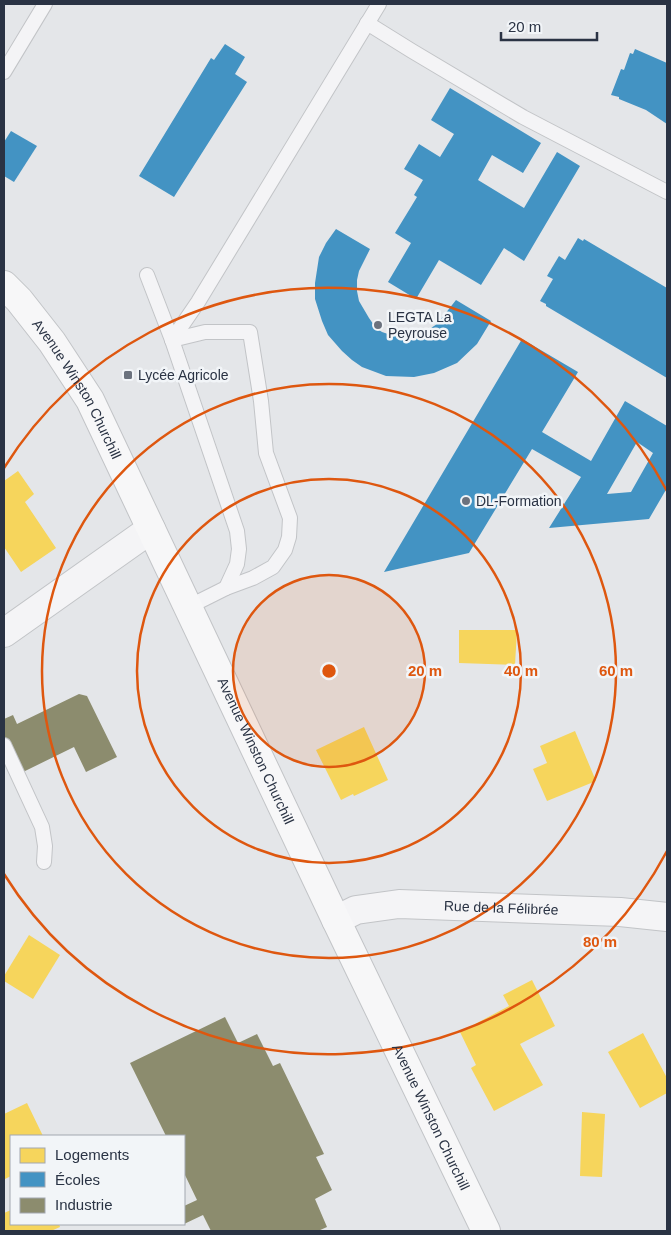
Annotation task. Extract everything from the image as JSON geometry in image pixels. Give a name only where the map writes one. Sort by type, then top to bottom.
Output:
[{"type":"main road","name":"Avenue Winston Churchill","points":[[4,285],[52,342],[90,400],[336,920],[486,1231]]},
{"type":"street","points":[[4,634],[151,529]]},
{"type":"street","name":"Rue de la Félibrée","points":[[336,920],[356,910],[398,904],[620,912],[667,917]]},
{"type":"lane","points":[[4,72],[45,4]]},
{"type":"lane","points":[[172,340],[198,302],[379,4]]},
{"type":"lane","points":[[367,23],[523,117],[667,192]]},
{"type":"lane","points":[[147,275],[172,340],[237,531],[239,549],[237,564],[226,588]]},
{"type":"lane","points":[[172,340],[205,332],[250,332],[261,401],[266,453],[290,518],[289,538],[285,550],[273,567],[188,607]]},
{"type":"lane","points":[[4,746],[42,827],[45,846],[44,862]]},
{"type":"building: Logements","points":[[18,471],[34,494],[25,502],[56,548],[21,572],[4,547],[4,481]]},
{"type":"building: Logements","points":[[459,630],[517,630],[515,665],[459,663]]},
{"type":"building: Logements","points":[[364,727],[388,780],[341,800],[316,750]]},
{"type":"building: Logements","points":[[575,731],[596,781],[547,801],[533,769],[547,763],[540,746]]},
{"type":"building: Logements","points":[[29,935],[60,955],[33,999],[4,981],[4,976]]},
{"type":"building: Logements","points":[[532,980],[555,1026],[520,1044],[543,1085],[494,1111],[471,1068],[476,1065],[460,1032],[509,1006],[503,995]]},
{"type":"building: Logements","points":[[643,1033],[667,1078],[667,1093],[640,1108],[608,1052]]},
{"type":"building: Logements","points":[[27,1103],[43,1135],[10,1135],[10,1176],[5,1179],[4,1176],[4,1114]]},
{"type":"building: Logements","points":[[582,1112],[605,1114],[602,1177],[580,1176]]},
{"type":"building: Logements","points":[[10,1210],[10,1225],[59,1225],[60,1227],[51,1231],[4,1231],[4,1213]]},
{"type":"building: Écoles","points":[[225,44],[245,57],[235,74],[247,82],[174,197],[139,176],[211,58],[214,60]]},
{"type":"building: Écoles","points":[[635,49],[667,63],[667,124],[646,110],[611,95],[621,69],[624,70],[630,53],[633,54]]},
{"type":"building: Écoles","points":[[450,88],[541,143],[523,173],[492,155],[478,180],[524,208],[557,152],[580,166],[524,261],[504,248],[481,285],[439,260],[416,299],[388,282],[411,243],[395,233],[417,197],[414,195],[423,180],[404,169],[419,144],[440,157],[454,134],[431,120]]},
{"type":"building: Écoles","points":[[11,131],[37,146],[14,182],[4,176],[4,142]]},
{"type":"building: Écoles","points":[[336,229],[370,249],[359,271],[357,291],[359,301],[376,328],[391,335],[404,337],[422,334],[437,324],[456,300],[491,321],[477,344],[457,363],[434,373],[414,377],[386,376],[362,367],[352,360],[328,335],[315,299],[315,283],[319,257]]},
{"type":"building: Écoles","points":[[578,238],[583,241],[584,239],[667,288],[667,378],[540,301],[553,279],[547,276],[559,256],[565,260]]},
{"type":"building: Écoles","points":[[522,339],[578,372],[542,432],[591,461],[625,401],[667,426],[667,488],[649,519],[549,528],[581,477],[532,449],[469,553],[384,572]],"holes":[[[637,442],[653,453],[631,492],[607,494]]]},
{"type":"building: Industrie","points":[[79,694],[87,696],[117,757],[86,772],[74,747],[21,773],[4,736],[4,719],[13,715],[17,724]]},
{"type":"building: Industrie","points":[[225,1017],[238,1043],[257,1034],[273,1066],[280,1063],[324,1154],[316,1157],[332,1190],[315,1199],[327,1227],[318,1231],[211,1231],[203,1215],[185,1224],[185,1206],[197,1200],[185,1175],[185,1135],[166,1135],[130,1063]]},
{"type":"place","name":"LEGTA La Peyrouse","points":[[378,325]]},
{"type":"place","name":"Lycée Agricole","points":[[128,375]]},
{"type":"place","name":"DL-Formation","points":[[466,501]]}]
